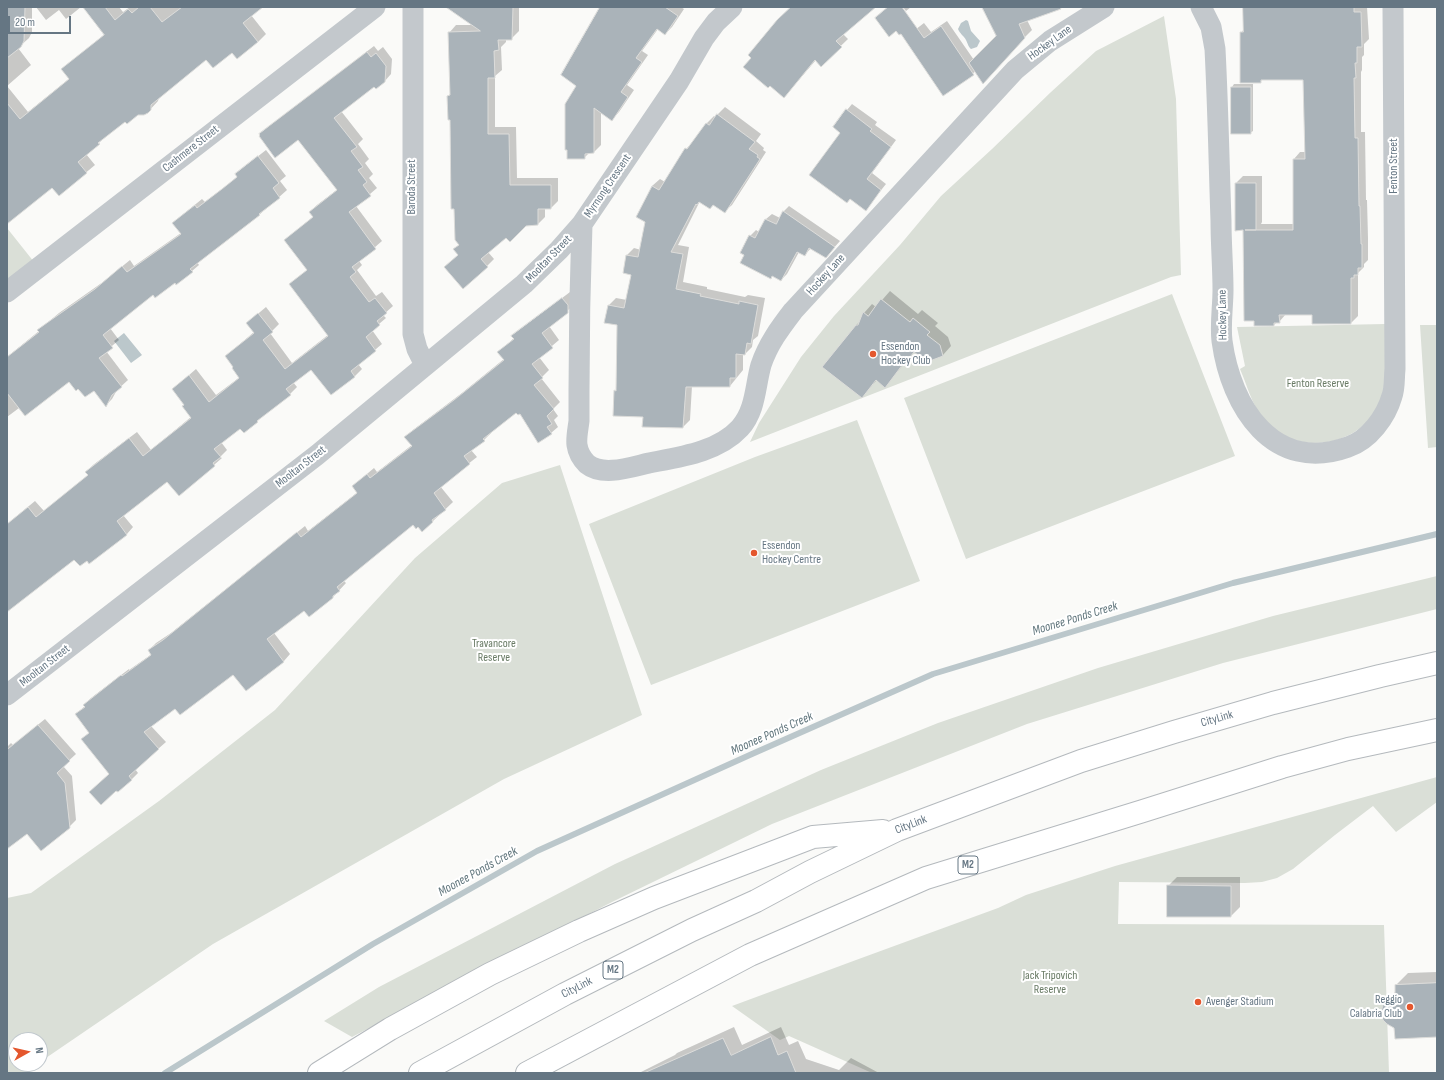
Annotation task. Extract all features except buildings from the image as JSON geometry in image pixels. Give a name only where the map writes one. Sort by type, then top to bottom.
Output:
[{"type":"highway","name":"CityLink","points":[[420,1073],[565,994],[692,930],[756,901],[810,872],[897,830],[1080,761],[1273,703],[1437,663]]},
{"type":"highway","name":"M2","points":[[527,1073],[750,955],[926,878],[1282,767],[1348,749],[1437,730]]},
{"type":"highway","points":[[319,1073],[390,1029],[490,974],[579,931],[654,898],[813,837],[897,830]]},
{"type":"street","name":"Cashmere Street","points":[[7,292],[375,7]]},
{"type":"street","name":"Baroda Street","points":[[413,7],[413,334],[417,349],[425,365]]},
{"type":"street","name":"Myrnong Crescent","points":[[579,420],[582,224],[680,80],[704,38],[716,22],[732,7]]},
{"type":"street","name":"Hockey Lane","points":[[579,420],[577,445],[580,455],[594,468],[603,470],[623,469],[697,452],[719,444],[731,437],[748,417],[753,404],[761,367],[769,345],[793,311],[1015,70],[1050,41],[1104,7]]},
{"type":"street","name":"Hockey Lane","points":[[1201,7],[1211,27],[1215,49],[1222,279],[1221,330],[1232,380],[1241,401],[1251,418],[1261,431],[1273,441],[1299,452],[1317,454],[1329,453],[1352,446],[1376,426],[1385,413],[1393,396],[1395,370],[1394,325]]},
{"type":"street","name":"Fenton Street","points":[[1393,7],[1394,325]]},
{"type":"street","name":"Mooltan Street","points":[[7,695],[317,455],[524,284],[582,224]]},
{"type":"green space","points":[[1164,16],[1176,99],[1181,275],[1171,277],[750,442],[759,423],[801,357],[834,316],[900,245],[941,196],[1096,51]]},
{"type":"green space","points":[[7,228],[38,267],[7,292]]},
{"type":"green space","points":[[1172,294],[1235,456],[966,559],[904,398]]},
{"type":"green space","name":"Fenton Reserve","points":[[1385,324],[1386,374],[1383,393],[1374,413],[1367,422],[1357,430],[1347,436],[1335,440],[1323,443],[1311,443],[1287,438],[1263,419],[1253,401],[1240,369],[1245,366],[1237,327]]},
{"type":"green space","points":[[1420,325],[1437,325],[1437,447],[1428,448]]},
{"type":"green space","name":"Essendon Hockey Centre","points":[[857,420],[920,581],[651,685],[589,524],[755,457]]},
{"type":"green space","name":"Travancore Reserve","points":[[560,465],[642,715],[504,779],[213,944],[48,1057],[48,1032],[8,1032],[8,1072],[26,1072],[7,1073],[7,898],[31,893],[159,801],[275,710],[415,558],[502,483]]},
{"type":"green space","points":[[1437,576],[1437,609],[1223,663],[1027,724],[772,824],[612,902],[352,1037],[324,1021],[379,987],[615,864],[821,770],[938,723],[1098,668],[1273,616]]},
{"type":"green space","name":"Jack Tripovich Reserve","points":[[1437,777],[1437,802],[1396,832],[1373,806],[1293,869],[1277,878],[1262,882],[1245,883],[1119,882],[1118,924],[1384,925],[1389,1073],[872,1073],[789,1036],[780,1040],[732,1006],[998,908],[1026,895],[1115,866]]},
{"type":"shaded area","points":[[966,20],[968,21],[971,31],[980,41],[977,47],[971,49],[958,29],[961,23]]},
{"type":"shaded area","points":[[124,333],[142,355],[131,363],[114,341]]},
{"type":"waterway","name":"Moonee Ponds Creek","points":[[165,1073],[373,944],[537,851],[933,674],[1233,583],[1437,534]]},
{"type":"place","name":"Essendon Hockey Club","points":[[873,354]]},
{"type":"place","name":"Essendon Hockey Centre","points":[[754,553]]},
{"type":"place","name":"Avenger Stadium","points":[[1198,1002]]},
{"type":"place","name":"Reggio Calabria Club","points":[[1410,1007]]}]
